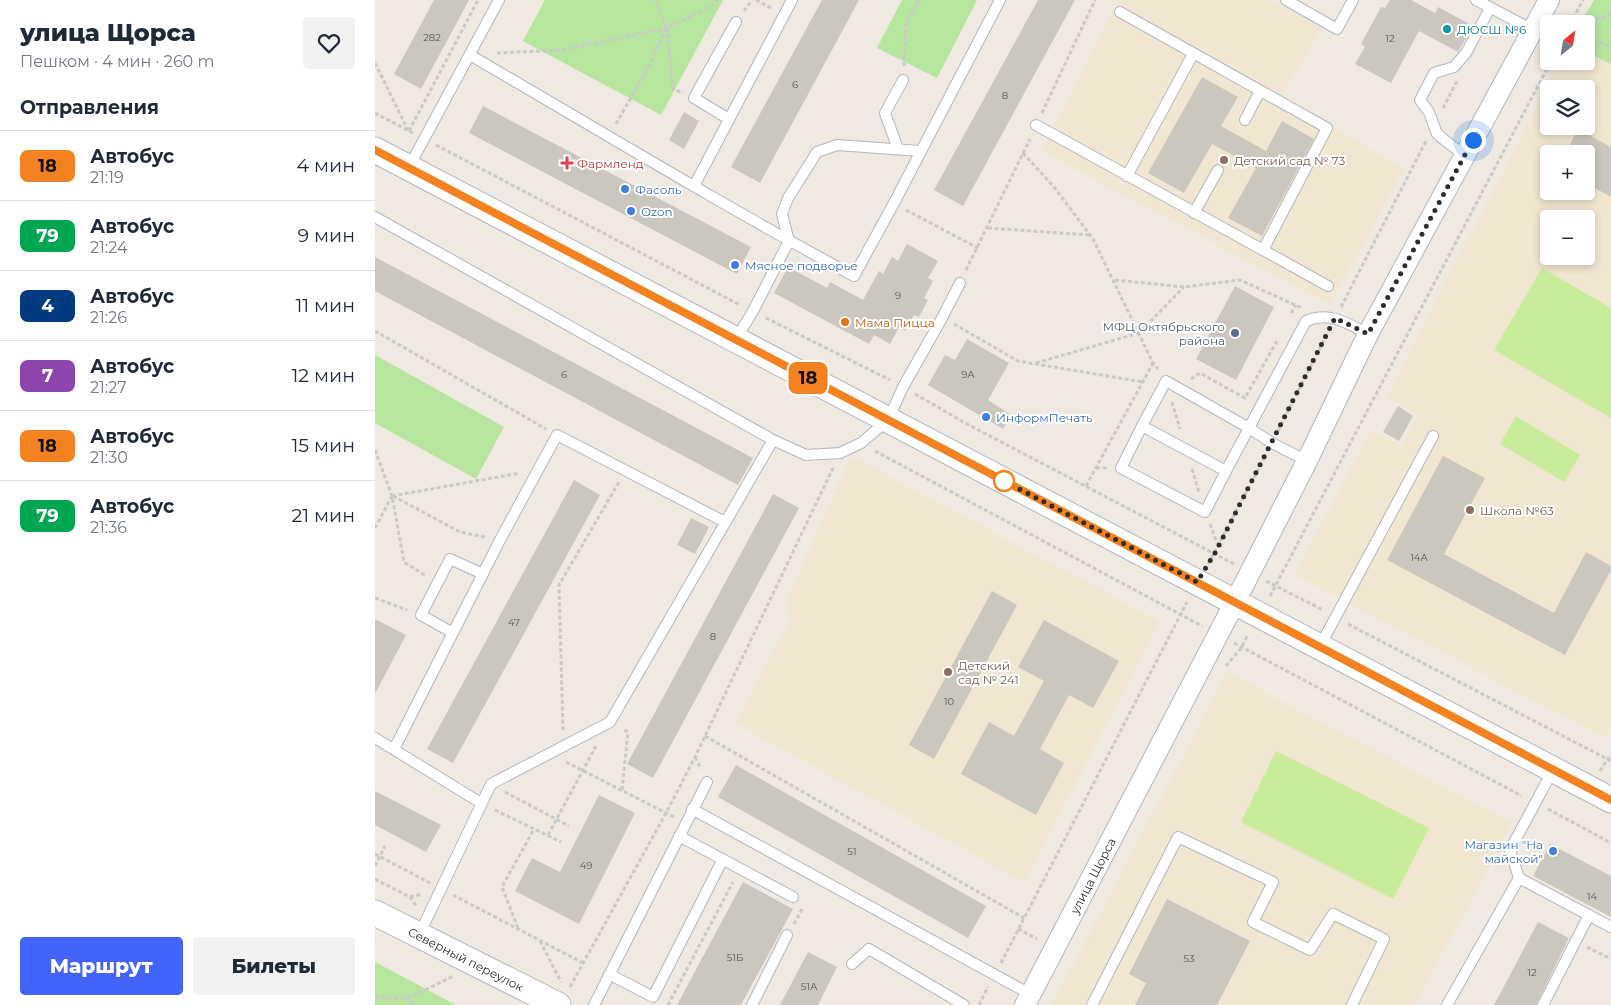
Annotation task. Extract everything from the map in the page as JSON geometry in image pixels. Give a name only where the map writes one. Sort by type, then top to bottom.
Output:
[{"type":"street","name":"улица Щорса","points":[[1028,1000],[1251,572],[1307,462],[1368,334],[1549,0]]},
{"type":"street","points":[[375,150],[1611,800]]},
{"type":"street","name":"Северный переулок","points":[[375,913],[418,936],[562,994]]},
{"type":"lane","points":[[409,168],[499,0]]},
{"type":"lane","points":[[694,186],[792,0]]},
{"type":"lane","points":[[470,55],[789,241],[854,276],[1000,0]]},
{"type":"lane","points":[[1286,0],[1337,29],[1353,0]]},
{"type":"lane","points":[[1476,0],[1533,30]]},
{"type":"lane","points":[[1465,156],[1437,134],[1429,112],[1420,100],[1434,73],[1453,67],[1466,53],[1490,8]]},
{"type":"lane","points":[[1120,12],[1327,128],[1263,250]]},
{"type":"lane","points":[[729,119],[694,98],[736,22]]},
{"type":"lane","points":[[1127,176],[1193,54]]},
{"type":"lane","points":[[898,149],[885,113],[903,80]]},
{"type":"lane","points":[[1245,120],[1260,90]]},
{"type":"lane","points":[[1036,125],[1328,286]]},
{"type":"lane","points":[[735,340],[753,311],[789,241],[782,214],[787,198],[817,152],[837,145],[920,151]]},
{"type":"lane","points":[[1195,212],[1218,170]]},
{"type":"lane","points":[[375,217],[773,440],[806,455],[840,453],[861,444],[888,420],[903,387],[943,318],[959,283]]},
{"type":"lane","points":[[1307,462],[1249,428],[1165,383],[1121,468],[1205,512],[1226,471],[1249,428],[1306,321],[1314,318],[1330,318],[1368,334]]},
{"type":"lane","points":[[1142,426],[1226,471]]},
{"type":"lane","points":[[394,749],[500,540],[557,435],[725,522]]},
{"type":"lane","points":[[1320,647],[1433,436]]},
{"type":"lane","points":[[418,936],[491,784],[610,722],[773,440]]},
{"type":"lane","points":[[453,633],[421,615],[450,559],[483,574]]},
{"type":"lane","points":[[375,738],[481,803]]},
{"type":"lane","points":[[1553,769],[1510,850],[1519,878],[1611,927]]},
{"type":"lane","points":[[594,1005],[707,782]]},
{"type":"lane","points":[[692,809],[995,974],[1028,1000]]},
{"type":"lane","points":[[679,836],[793,896]]},
{"type":"lane","points":[[1092,1005],[1178,837],[1273,882],[1253,922],[1309,950],[1333,914],[1383,939],[1352,1005]]},
{"type":"lane","points":[[609,974],[653,997],[723,859]]},
{"type":"lane","points":[[1447,1005],[1519,878]]},
{"type":"lane","points":[[1543,1005],[1589,915]]},
{"type":"lane","points":[[752,1005],[787,935]]},
{"type":"lane","points":[[852,964],[869,949],[964,1005]]},
{"type":"path","points":[[409,131],[478,0]]},
{"type":"path","points":[[655,0],[667,28],[673,89],[694,98]]},
{"type":"path","points":[[470,55],[563,50],[667,28],[711,6],[717,0]]},
{"type":"path","points":[[903,80],[906,25],[919,0]]},
{"type":"path","points":[[959,283],[988,228],[1095,0]]},
{"type":"path","points":[[1575,15],[1583,0]]},
{"type":"path","points":[[1595,20],[1611,14]]},
{"type":"path","points":[[609,136],[645,73],[667,28]]},
{"type":"path","points":[[1595,41],[1611,47]]},
{"type":"path","points":[[375,63],[409,131]]},
{"type":"path","points":[[1222,670],[1242,647],[1276,586],[1546,70]]},
{"type":"path","points":[[979,1005],[1197,582],[1215,553],[1272,443],[1330,318],[1459,76]]},
{"type":"path","points":[[375,113],[753,311],[903,387],[967,424],[1611,761]]},
{"type":"path","points":[[1023,153],[1054,187],[1090,235],[1114,280],[1153,363],[1165,383],[1205,512],[1218,546]]},
{"type":"path","points":[[894,203],[978,248]]},
{"type":"path","points":[[988,228],[1090,235]]},
{"type":"path","points":[[1114,280],[1184,286],[1240,280],[1330,318]]},
{"type":"path","points":[[1034,363],[1139,333],[1184,286]]},
{"type":"path","points":[[1291,314],[1296,305]]},
{"type":"path","points":[[943,318],[1019,361],[1165,383]]},
{"type":"path","points":[[1200,374],[1245,398],[1282,330]]},
{"type":"path","points":[[375,331],[557,435]]},
{"type":"path","points":[[375,450],[393,496],[404,562],[437,584]]},
{"type":"path","points":[[562,994],[583,963],[666,813],[705,736],[840,453]]},
{"type":"path","points":[[393,496],[537,470]]},
{"type":"path","points":[[625,470],[559,585],[564,760],[686,822]]},
{"type":"path","points":[[375,528],[393,496]]},
{"type":"path","points":[[393,496],[460,532],[500,540]]},
{"type":"path","points":[[375,598],[421,615]]},
{"type":"path","points":[[622,790],[628,732]]},
{"type":"path","points":[[705,736],[1024,918]]},
{"type":"path","points":[[548,835],[583,770]]},
{"type":"path","points":[[491,784],[569,826]]},
{"type":"path","points":[[481,803],[561,842]]},
{"type":"path","points":[[518,929],[502,887],[534,829]]},
{"type":"path","points":[[375,866],[385,846]]},
{"type":"path","points":[[375,854],[583,963]]},
{"type":"path","points":[[668,1005],[740,868]]},
{"type":"path","points":[[787,935],[805,903],[793,896]]},
{"type":"path","points":[[540,940],[562,994]]},
{"type":"path","points":[[1576,941],[1611,959]]},
{"type":"path","points":[[375,996],[388,1001],[405,999],[454,976]]},
{"type":"path","points":[[405,999],[417,1005]]},
{"type":"shaded area","name":"Детский сад № 73","points":[[1119,0],[1271,0],[1322,29],[1282,95],[1404,169],[1330,305],[1041,151]]},
{"type":"shaded area","name":"Школа №63","points":[[1595,56],[1611,64],[1611,728],[1605,738],[1295,575],[1370,430],[1401,446],[1418,415],[1387,397],[1540,98],[1540,135],[1595,135],[1595,80],[1549,80],[1554,70],[1595,70]]},
{"type":"shaded area","name":"Детский сад № 241","points":[[851,456],[1159,621],[1025,883],[735,723],[791,619],[786,602]]},
{"type":"shaded area","points":[[1227,672],[1512,823],[1415,1005],[1052,1005]]},
{"type":"green space","points":[[545,0],[723,0],[661,115],[523,41]]},
{"type":"green space","points":[[902,0],[977,0],[937,78],[877,48]]},
{"type":"green space","points":[[1594,0],[1611,0],[1611,64],[1595,56],[1595,15],[1585,15]]},
{"type":"green space","points":[[1542,268],[1611,308],[1611,418],[1494,350]]},
{"type":"green space","points":[[375,355],[504,427],[476,479],[375,423]]},
{"type":"green space","points":[[1516,416],[1580,455],[1564,482],[1500,444]]},
{"type":"green space","points":[[1276,751],[1429,828],[1393,899],[1241,822]]},
{"type":"green space","points":[[375,962],[456,1005],[375,1005]]},
{"type":"building","points":[[434,0],[469,0],[421,89],[394,74]]},
{"type":"building","points":[[822,0],[859,0],[760,183],[731,167]]},
{"type":"building","points":[[1038,0],[1075,0],[963,206],[934,190]]},
{"type":"building","points":[[1390,0],[1411,0],[1435,13],[1438,7],[1473,26],[1458,52],[1419,31],[1391,83],[1355,64],[1365,47],[1361,44],[1381,7],[1385,8]]},
{"type":"building","points":[[1202,77],[1238,97],[1221,126],[1266,151],[1282,121],[1314,139],[1262,236],[1228,218],[1256,168],[1212,144],[1184,193],[1148,173]]},
{"type":"building","points":[[483,106],[751,247],[737,274],[469,133]]},
{"type":"building","points":[[684,112],[699,121],[684,149],[669,140]]},
{"type":"building","points":[[1575,135],[1589,135],[1611,147],[1611,197],[1595,188],[1595,145],[1570,145]]},
{"type":"building","points":[[907,244],[938,261],[928,278],[933,281],[924,298],[928,300],[919,317],[914,315],[905,331],[899,327],[890,344],[874,335],[869,344],[774,293],[788,267],[827,288],[830,282],[863,300],[879,271],[883,274],[892,257],[898,261]]},
{"type":"building","points":[[375,257],[753,458],[738,485],[375,291]]},
{"type":"building","name":"МФЦ Октябрьского района","points":[[1235,286],[1274,307],[1236,380],[1196,359]]},
{"type":"building","points":[[967,339],[1009,363],[988,400],[1011,415],[1003,429],[928,385],[945,355],[955,360]]},
{"type":"building","points":[[1398,406],[1413,416],[1399,441],[1383,432]]},
{"type":"building","points":[[1443,456],[1485,478],[1444,554],[1554,613],[1586,552],[1611,566],[1611,570],[1565,655],[1387,560]]},
{"type":"building","points":[[574,480],[600,495],[453,763],[427,749]]},
{"type":"building","points":[[773,494],[799,508],[653,778],[627,764]]},
{"type":"building","points":[[691,518],[709,527],[695,554],[677,545]]},
{"type":"building","points":[[992,591],[1017,605],[934,759],[909,745]]},
{"type":"building","points":[[375,619],[406,635],[375,694]]},
{"type":"building","points":[[1044,620],[1119,661],[1093,708],[1069,695],[1040,749],[1064,763],[1036,815],[961,774],[989,722],[1014,736],[1044,681],[1018,667]]},
{"type":"building","points":[[736,765],[986,906],[968,938],[718,797]]},
{"type":"building","points":[[375,791],[441,825],[426,852],[375,825]]},
{"type":"building","points":[[599,795],[635,813],[579,924],[515,891],[532,858],[560,872]]},
{"type":"building","points":[[1550,844],[1611,876],[1611,917],[1533,876]]},
{"type":"building","points":[[743,882],[793,909],[741,1005],[677,1005]]},
{"type":"building","points":[[1167,899],[1250,941],[1217,1005],[1135,1005],[1146,983],[1129,974]]},
{"type":"building","points":[[1538,922],[1569,938],[1536,1005],[1494,1005]]},
{"type":"building","points":[[808,952],[837,967],[818,1005],[780,1005]]},
{"type":"bus line","name":"18","points":[[375,150],[1611,800]]},
{"type":"place","name":"ДЮСШ №6","points":[[1447,29]]},
{"type":"place","name":"Детский сад № 73","points":[[1224,160]]},
{"type":"place","name":"Фармленд","points":[[567,163]]},
{"type":"place","name":"Фасоль","points":[[625,189]]},
{"type":"place","name":"Ozon","points":[[631,211]]},
{"type":"place","name":"Мясное подворье","points":[[735,265]]},
{"type":"place","name":"Мама Пицца","points":[[845,322]]},
{"type":"place","name":"МФЦ Октябрьского района","points":[[1235,333]]},
{"type":"place","name":"ИнформПечать","points":[[986,417]]},
{"type":"place","name":"Школа №63","points":[[1470,510]]},
{"type":"place","name":"Детский сад № 241","points":[[948,672]]},
{"type":"place","name":"Магазин \"На майской\"","points":[[1553,851]]},
{"type":"route","points":[[1004,481],[1197,582],[1215,553],[1335,318],[1368,334],[1473,140]]}]
